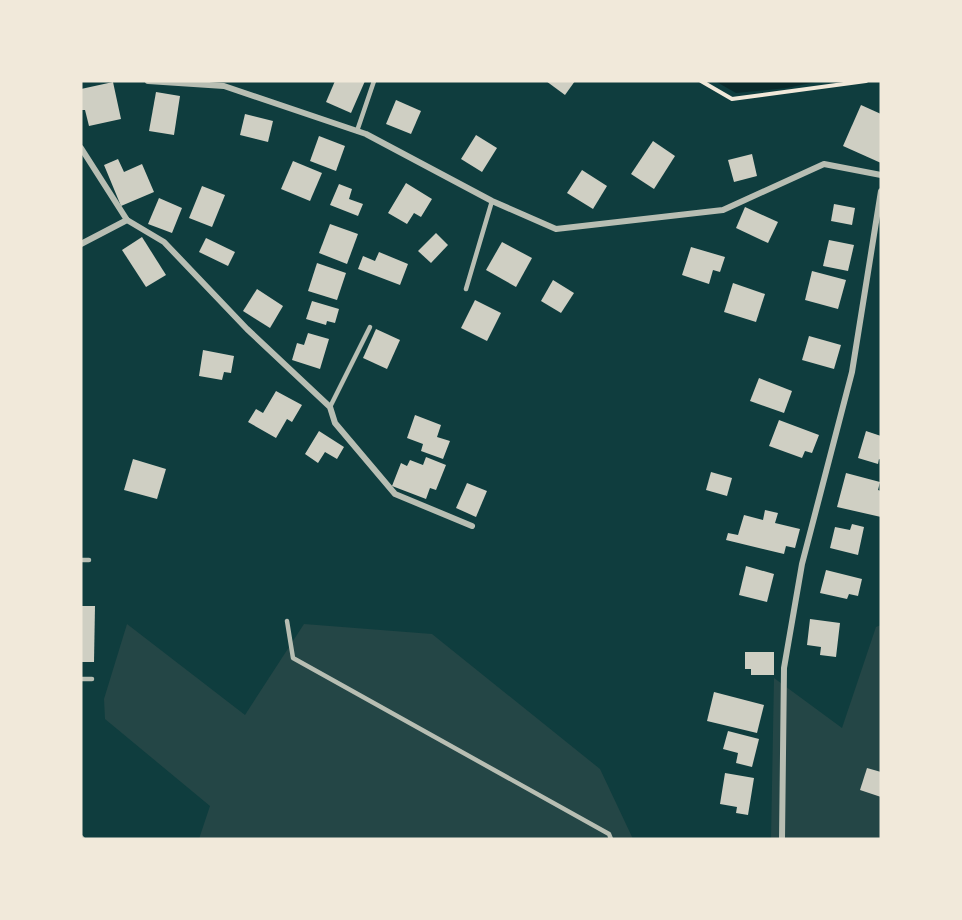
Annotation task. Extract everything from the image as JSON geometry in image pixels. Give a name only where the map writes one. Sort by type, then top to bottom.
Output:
[{"type":"street","points":[[148,81],[224,83],[366,134],[492,201],[556,229],[723,210],[824,164],[881,175]]},
{"type":"street","points":[[81,148],[127,220],[164,242],[247,329],[330,407],[335,423],[395,494],[472,526]]},
{"type":"street","points":[[782,839],[784,668],[802,564],[852,372],[881,191]]},
{"type":"street","points":[[81,244],[127,220]]},
{"type":"lane","points":[[357,131],[374,81]]},
{"type":"lane","points":[[466,289],[492,201]]},
{"type":"lane","points":[[330,407],[370,327]]},
{"type":"lane","points":[[81,561],[89,560]]},
{"type":"lane","points":[[287,621],[293,658],[609,834],[611,839]]},
{"type":"lane","points":[[81,679],[93,679]]},
{"type":"path","points":[[700,81],[732,99],[866,81]]},
{"type":"shaded area","points":[[715,81],[820,81],[787,88],[736,93]]},
{"type":"shaded area","points":[[127,624],[245,715],[304,624],[432,634],[600,769],[633,839],[199,839],[210,806],[105,719],[104,699]]},
{"type":"shaded area","points":[[881,625],[881,839],[771,839],[774,678],[842,728],[876,627]]},
{"type":"building","points":[[335,81],[365,81],[351,113],[326,102]]},
{"type":"building","points":[[546,81],[575,81],[565,95]]},
{"type":"building","points":[[113,82],[121,119],[89,126],[85,110],[81,110],[81,89]]},
{"type":"building","points":[[156,92],[180,96],[174,135],[149,131]]},
{"type":"building","points":[[396,100],[421,111],[411,134],[386,124]]},
{"type":"building","points":[[861,105],[881,114],[881,163],[843,146]]},
{"type":"building","points":[[245,114],[273,121],[268,142],[240,135]]},
{"type":"building","points":[[476,135],[497,148],[482,172],[461,159]]},
{"type":"building","points":[[319,136],[345,146],[336,171],[310,161]]},
{"type":"building","points":[[653,141],[675,156],[654,189],[631,174]]},
{"type":"building","points":[[752,154],[757,176],[734,182],[728,160]]},
{"type":"building","points":[[118,159],[124,172],[142,164],[154,192],[121,206],[104,165]]},
{"type":"building","points":[[293,161],[322,173],[310,201],[281,189]]},
{"type":"building","points":[[582,170],[607,186],[593,209],[567,193]]},
{"type":"building","points":[[406,183],[432,199],[421,217],[414,213],[407,224],[388,213]]},
{"type":"building","points":[[339,184],[352,189],[349,199],[363,204],[358,216],[330,205]]},
{"type":"building","points":[[202,186],[225,195],[212,227],[189,218]]},
{"type":"building","points":[[159,198],[182,208],[172,233],[148,224]]},
{"type":"building","points":[[834,204],[855,208],[852,225],[831,221]]},
{"type":"building","points":[[745,207],[778,222],[768,243],[736,228]]},
{"type":"building","points":[[330,224],[358,234],[347,264],[319,253]]},
{"type":"building","points":[[436,233],[448,245],[431,263],[418,251]]},
{"type":"building","points":[[142,237],[166,275],[146,287],[122,250]]},
{"type":"building","points":[[206,238],[235,252],[228,266],[199,252]]},
{"type":"building","points":[[829,240],[854,245],[848,271],[823,266]]},
{"type":"building","points":[[502,242],[532,258],[516,287],[486,270]]},
{"type":"building","points":[[691,247],[725,257],[720,272],[713,270],[709,284],[682,275]]},
{"type":"building","points":[[379,252],[408,264],[400,285],[358,269],[363,256],[375,261]]},
{"type":"building","points":[[317,263],[346,273],[337,300],[308,291]]},
{"type":"building","points":[[812,271],[846,280],[838,309],[805,300]]},
{"type":"building","points":[[553,280],[574,293],[561,313],[541,301]]},
{"type":"building","points":[[733,283],[765,294],[756,322],[724,312]]},
{"type":"building","points":[[257,289],[283,306],[270,328],[243,311]]},
{"type":"building","points":[[475,300],[501,313],[487,341],[461,328]]},
{"type":"building","points":[[312,301],[339,309],[335,323],[327,321],[326,325],[306,319]]},
{"type":"building","points":[[376,329],[400,340],[387,369],[363,358]]},
{"type":"building","points":[[308,333],[329,339],[320,369],[292,360],[297,343],[304,345]]},
{"type":"building","points":[[809,336],[841,345],[834,369],[802,360]]},
{"type":"building","points":[[203,350],[234,356],[231,373],[224,372],[222,380],[199,376]]},
{"type":"building","points":[[759,378],[792,391],[784,413],[750,401]]},
{"type":"building","points":[[276,391],[302,405],[292,422],[287,419],[276,438],[248,422],[256,409],[263,413]]},
{"type":"building","points":[[415,415],[441,425],[437,437],[450,441],[443,459],[421,451],[423,444],[407,438]]},
{"type":"building","points":[[779,420],[819,435],[812,453],[805,451],[802,458],[769,446]]},
{"type":"building","points":[[319,431],[344,447],[337,459],[325,452],[318,463],[305,454]]},
{"type":"building","points":[[866,431],[881,436],[881,460],[879,459],[878,464],[858,458]]},
{"type":"building","points":[[426,457],[446,465],[436,490],[430,488],[426,499],[392,486],[401,463],[407,466],[410,460],[423,465]]},
{"type":"building","points":[[133,459],[166,469],[157,499],[124,490]]},
{"type":"building","points":[[711,472],[732,478],[727,496],[706,490]]},
{"type":"building","points":[[846,473],[880,482],[878,490],[881,491],[881,517],[837,507]]},
{"type":"building","points":[[467,483],[487,491],[476,517],[456,508]]},
{"type":"building","points":[[765,510],[778,513],[775,523],[800,529],[795,548],[786,546],[784,554],[726,540],[728,533],[738,535],[744,515],[763,520]]},
{"type":"building","points":[[852,524],[864,527],[858,555],[830,548],[835,527],[850,530]]},
{"type":"building","points":[[746,566],[774,574],[767,602],[739,595]]},
{"type":"building","points":[[826,570],[862,579],[858,596],[849,594],[847,599],[820,593]]},
{"type":"building","points":[[81,606],[95,606],[94,662],[81,662]]},
{"type":"building","points":[[810,619],[840,623],[836,657],[820,655],[821,647],[807,645]]},
{"type":"building","points":[[745,652],[774,652],[774,675],[751,675],[751,669],[745,669]]},
{"type":"building","points":[[714,692],[764,705],[757,733],[707,721]]},
{"type":"building","points":[[728,731],[759,739],[752,767],[736,763],[738,753],[723,749]]},
{"type":"building","points":[[867,768],[881,772],[881,797],[860,790]]},
{"type":"building","points":[[725,773],[754,778],[748,815],[736,813],[737,807],[720,804]]}]
